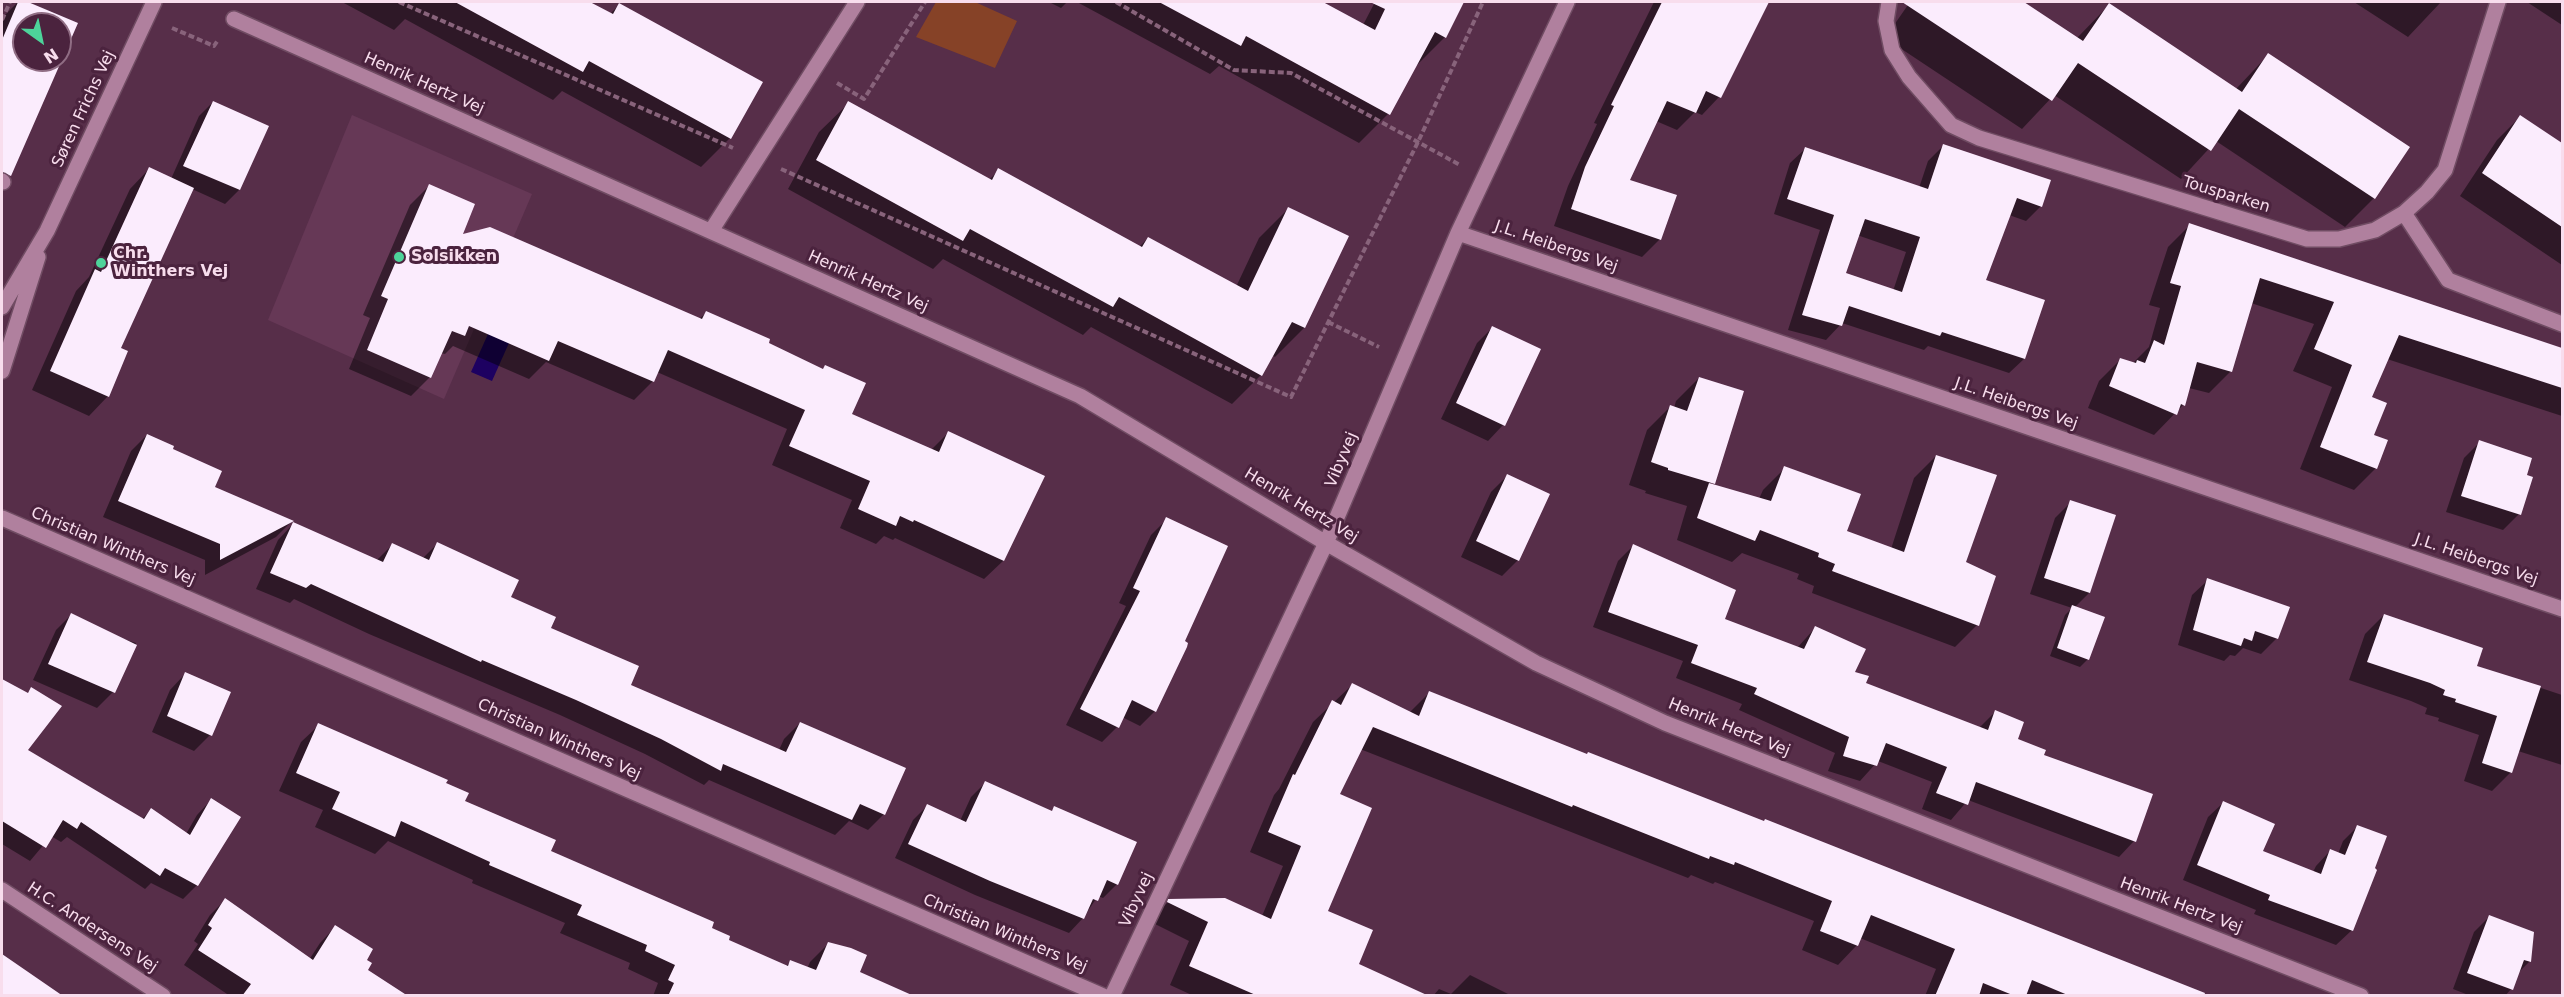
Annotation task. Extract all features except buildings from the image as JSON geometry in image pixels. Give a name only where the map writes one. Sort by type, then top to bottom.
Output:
[{"type":"street","name":"Søren Frichs Vej","points":[[2,307],[47,231],[154,2]]},
{"type":"street","points":[[711,231],[857,2]]},
{"type":"street","name":"Vibyvej","points":[[1112,996],[1326,543],[1458,233],[1567,2]]},
{"type":"street","name":"Tousparken","points":[[1889,2],[1886,21],[1892,50],[1909,77],[1951,125],[1979,138],[2307,239],[2340,239],[2375,230],[2404,213],[2427,192],[2445,170],[2498,2]]},
{"type":"street","name":"Henrik Hertz Vej","points":[[234,19],[1080,396],[1326,543],[1536,663],[1665,723],[2361,996]]},
{"type":"street","points":[[2404,213],[2448,280],[2562,324]]},
{"type":"street","name":"Søren Frichs Vej","points":[[2,371],[47,231]]},
{"type":"street","name":"J.L. Heibergs Vej","points":[[1458,233],[2562,609]]},
{"type":"street","name":"Christian Winthers Vej","points":[[2,518],[1103,996]]},
{"type":"street","name":"H.C. Andersens Vej","points":[[2,891],[163,996]]},
{"type":"path","points":[[2,20],[10,2]]},
{"type":"path","points":[[399,2],[1291,397],[1418,142],[1484,2]]},
{"type":"path","points":[[814,69],[864,99],[925,2]]},
{"type":"path","points":[[1116,2],[1234,70],[1291,73],[1484,178]]},
{"type":"path","points":[[146,17],[213,46],[234,19]]},
{"type":"path","points":[[1328,322],[1404,360]]},
{"type":"shaded area","points":[[936,2],[975,2],[1017,21],[995,68],[916,37]]},
{"type":"shaded area","name":"Solsikken","points":[[352,115],[532,194],[444,399],[268,320]]},
{"type":"shaded area","points":[[492,325],[513,334],[492,381],[471,372]]},
{"type":"place","name":"Solsikken","points":[[399,257]]},
{"type":"place","name":"Chr. Winthers Vej","points":[[101,263]]}]
